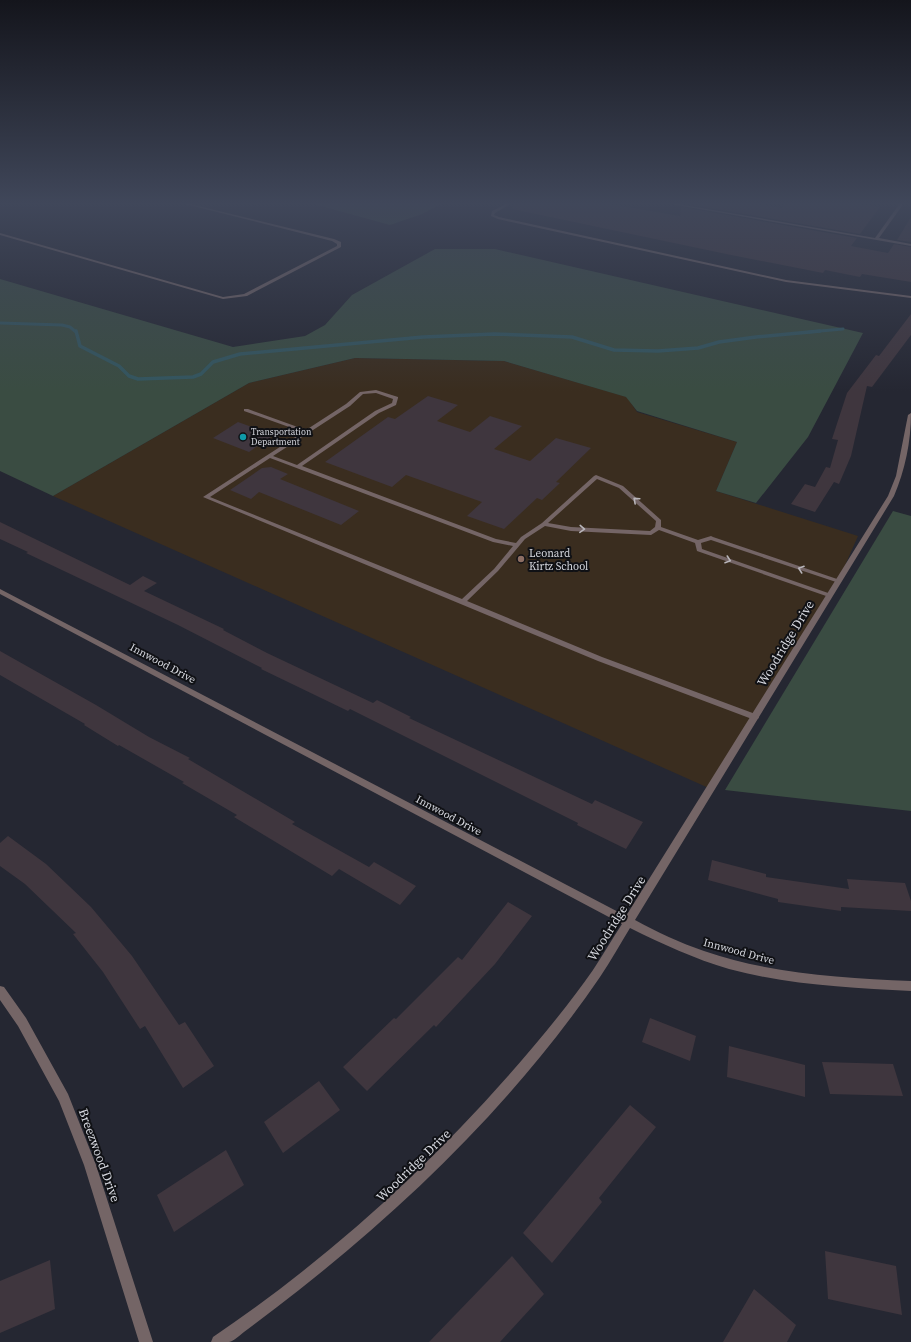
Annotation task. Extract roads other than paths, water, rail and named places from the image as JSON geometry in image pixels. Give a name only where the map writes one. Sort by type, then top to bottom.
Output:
[{"type":"street","points":[[110,266],[223,298],[245,295],[303,266]]},
{"type":"street","points":[[716,266],[786,281],[911,297]]},
{"type":"street","name":"Woodridge Drive","points":[[218,1342],[317,1268],[392,1204],[452,1148],[507,1088],[560,1025],[597,973],[629,922],[891,496],[907,460],[911,415]]},
{"type":"street","name":"Innwood Drive","points":[[0,591],[583,899],[680,947],[706,956],[758,970],[806,979],[911,986]]},
{"type":"street","name":"Breezwood Drive","points":[[0,991],[22,1022],[64,1098],[90,1165],[146,1342]]},
{"type":"lane","points":[[297,467],[377,412],[394,404],[396,398],[376,391],[362,392],[348,405],[206,497],[600,659],[755,717]]},
{"type":"lane","points":[[246,410],[307,432]]},
{"type":"lane","points":[[269,456],[495,541],[517,545]]},
{"type":"lane","points":[[463,602],[496,570],[523,538],[544,524],[596,477],[621,487],[659,521],[658,528],[651,533],[572,529],[544,524]]},
{"type":"lane","points":[[658,528],[698,542],[711,538],[838,581]]},
{"type":"lane","points":[[698,542],[699,550],[829,596]]},
{"type":"waterway","points":[[0,323],[62,325],[70,327],[76,332]]},
{"type":"waterway","points":[[815,332],[843,329]]},
{"type":"waterway","points":[[76,331],[80,346],[119,366],[129,376],[138,379],[193,377],[201,374],[213,362],[240,354],[423,337],[494,334],[572,337],[614,350],[658,351],[698,348],[719,342],[815,332]]},
{"type":"waterway","points":[[815,332],[820,331]]},
{"type":"waterway","points":[[809,332],[815,332]]},
{"type":"place","name":"Transportation Department","points":[[243,437]]},
{"type":"place","name":"Leonard Kirtz School","points":[[521,559]]}]
